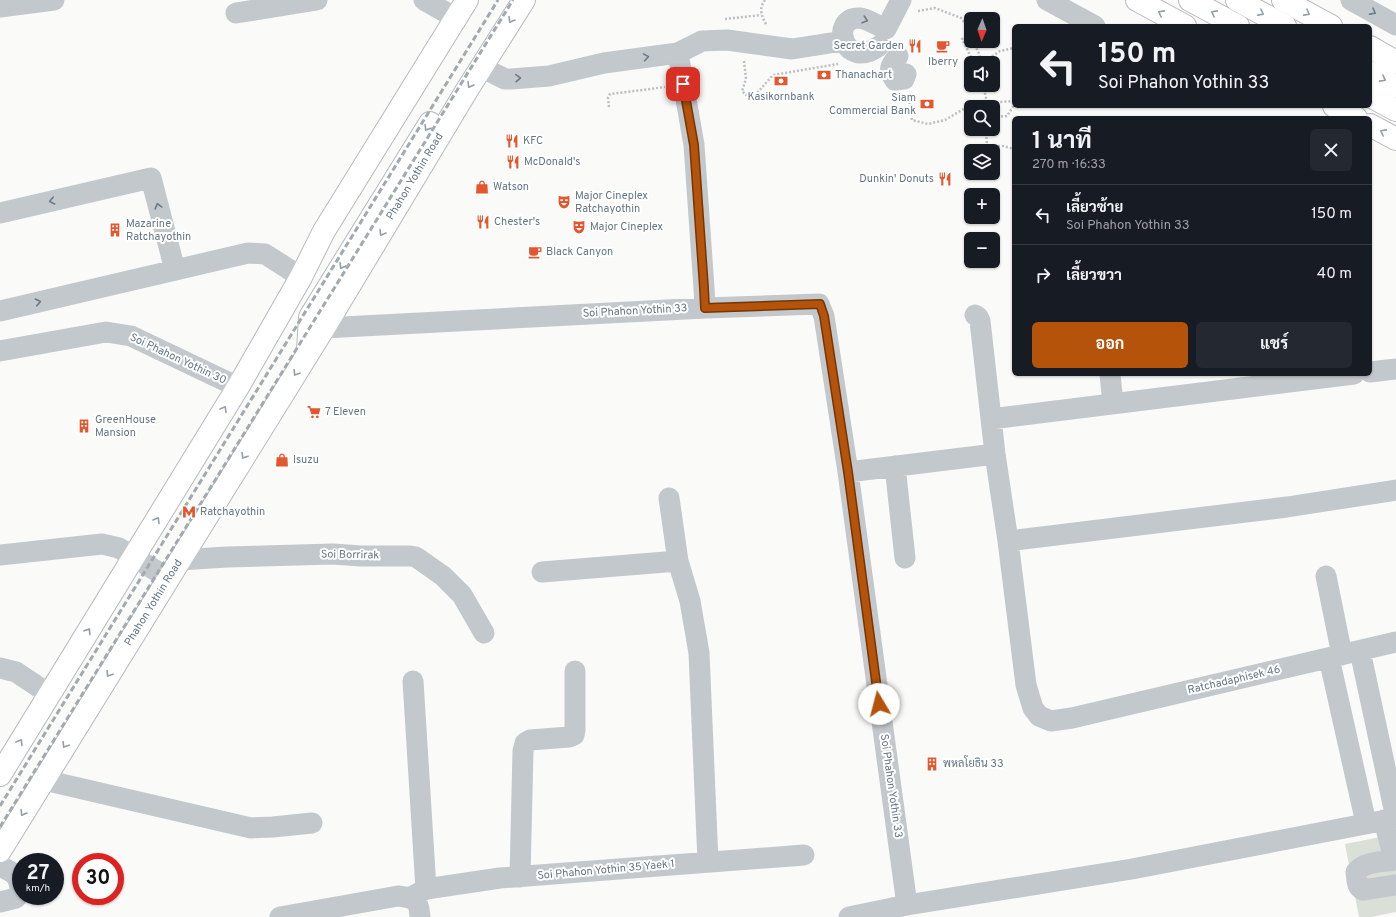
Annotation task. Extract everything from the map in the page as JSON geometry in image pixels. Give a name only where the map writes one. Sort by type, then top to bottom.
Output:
[{"type":"main road","name":"Phahon Yothin Road","points":[[0,775],[238,387],[301,277],[324,231],[467,0]]},
{"type":"main road","name":"Phahon Yothin Road","points":[[308,354],[310,317],[483,0]]},
{"type":"main road","name":"Phahon Yothin Road","points":[[282,309],[305,289],[352,208],[397,156],[506,0]]},
{"type":"main road","name":"Phahon Yothin Road","points":[[0,852],[168,578],[324,328],[481,67],[524,0]]},
{"type":"main road","points":[[1137,0],[1181,24]]},
{"type":"main road","points":[[1190,0],[1234,24]]},
{"type":"main road","points":[[1237,0],[1281,24]]},
{"type":"main road","points":[[1283,0],[1327,24]]},
{"type":"main road","points":[[1372,49],[1396,62]]},
{"type":"main road","points":[[1372,73],[1396,86]]},
{"type":"main road","points":[[1372,97],[1396,110]]},
{"type":"main road","points":[[1372,126],[1396,139]]},
{"type":"street","points":[[0,7],[54,0]]},
{"type":"street","points":[[236,13],[317,0]]},
{"type":"street","points":[[424,0],[456,18]]},
{"type":"street","points":[[1047,0],[1091,24]]},
{"type":"street","points":[[1351,0],[1396,25]]},
{"type":"street","points":[[882,38],[866,20],[855,18],[845,26],[842,33],[843,42],[849,49],[860,52],[872,51],[907,6]]},
{"type":"street","points":[[481,67],[505,79],[542,76],[678,52],[702,41],[728,40],[792,49],[843,42]]},
{"type":"street","points":[[678,52],[694,145],[705,308]]},
{"type":"street","points":[[0,213],[151,178],[175,270]]},
{"type":"street","points":[[0,311],[248,254],[265,254],[301,277]]},
{"type":"street","name":"Soi Phahon Yothin 33","points":[[324,328],[705,308],[820,304],[824,316],[848,472],[907,905]]},
{"type":"street","name":"Ratchadaphisek 46","points":[[975,315],[980,321],[995,454],[1008,541],[1026,685],[1033,708],[1039,716],[1052,721],[1072,718],[1396,642]]},
{"type":"street","name":"Soi Phahon Yothin 30","points":[[0,351],[106,332],[121,334],[131,336],[238,387]]},
{"type":"street","points":[[1372,372],[1396,369]]},
{"type":"street","points":[[1110,376],[1113,404]]},
{"type":"street","points":[[991,419],[1113,404],[1236,381],[1320,376]]},
{"type":"street","points":[[848,472],[995,454]]},
{"type":"street","points":[[894,466],[905,558]]},
{"type":"street","points":[[1008,541],[1287,507],[1396,490]]},
{"type":"street","points":[[669,498],[678,561],[690,600],[699,653],[708,862]]},
{"type":"street","points":[[0,555],[102,544],[119,548],[168,578]]},
{"type":"street","name":"Soi Borrirak","points":[[180,560],[334,554],[416,557],[443,576],[462,595],[484,633]]},
{"type":"street","points":[[542,572],[678,561]]},
{"type":"street","points":[[1326,576],[1395,860],[1365,865],[1359,868],[1356,872],[1357,883],[1363,890],[1396,885]]},
{"type":"street","points":[[1344,654],[1385,820]]},
{"type":"street","points":[[0,668],[16,672],[49,694]]},
{"type":"street","points":[[520,877],[523,751],[525,743],[530,740],[569,738],[574,735],[575,671]]},
{"type":"street","points":[[413,681],[419,893],[415,900],[420,910],[420,917]]},
{"type":"street","points":[[44,780],[251,828],[312,823]]},
{"type":"street","points":[[849,917],[907,905],[1132,869],[1385,820]]},
{"type":"street","name":"Soi Phahon Yothin 35 Yaek 1","points":[[280,917],[500,878],[804,855]]},
{"type":"street","points":[[0,866],[12,872],[19,879],[20,893],[16,898],[0,902]]},
{"type":"path","points":[[761,15],[764,0]]},
{"type":"path","points":[[907,6],[935,8],[961,18],[964,22]]},
{"type":"path","points":[[993,56],[1000,51],[1012,48]]},
{"type":"path","points":[[741,56],[745,64],[746,79],[742,90],[746,95],[757,93],[773,75],[838,64]]},
{"type":"path","points":[[902,65],[912,120],[928,124],[945,120],[964,109]]},
{"type":"path","points":[[609,107],[608,98],[610,94],[683,84]]},
{"type":"path","points":[[1000,102],[1012,101]]},
{"type":"path","points":[[1000,116],[1007,116],[1012,108]]},
{"type":"path","points":[[1000,146],[1012,148]]},
{"type":"shaded area","points":[[1396,834],[1396,912],[1371,917],[1359,917],[1345,844]]},
{"type":"railway","points":[[0,806],[498,0]]},
{"type":"railway","points":[[0,827],[513,0]]},
{"type":"place","name":"Secret Garden","points":[[915,46]]},
{"type":"place","name":"Iberry","points":[[943,46]]},
{"type":"place","name":"Thanachart","points":[[824,75]]},
{"type":"place","name":"Kasikornbank","points":[[781,81]]},
{"type":"place","name":"Siam Commercial Bank","points":[[927,104]]},
{"type":"place","name":"KFC","points":[[512,141]]},
{"type":"place","name":"McDonald's","points":[[513,162]]},
{"type":"place","name":"Dunkin' Donuts","points":[[945,179]]},
{"type":"place","name":"Watson","points":[[482,187]]},
{"type":"place","name":"Major Cineplex Ratchayothin","points":[[564,202]]},
{"type":"place","name":"Chester's","points":[[483,222]]},
{"type":"place","name":"Major Cineplex","points":[[579,227]]},
{"type":"place","name":"Mazarine Ratchayothin","points":[[115,230]]},
{"type":"place","name":"Black Canyon","points":[[535,252]]},
{"type":"place","name":"7 Eleven","points":[[314,412]]},
{"type":"place","name":"GreenHouse Mansion","points":[[84,426]]},
{"type":"place","name":"Isuzu","points":[[282,460]]},
{"type":"place","name":"Ratchayothin","points":[[189,512]]},
{"type":"place","name":"พหลโยธิน 33","points":[[932,764]]},
{"type":"route","points":[[683,84],[694,145],[705,308],[820,304],[824,316],[848,472],[879,704]]}]
